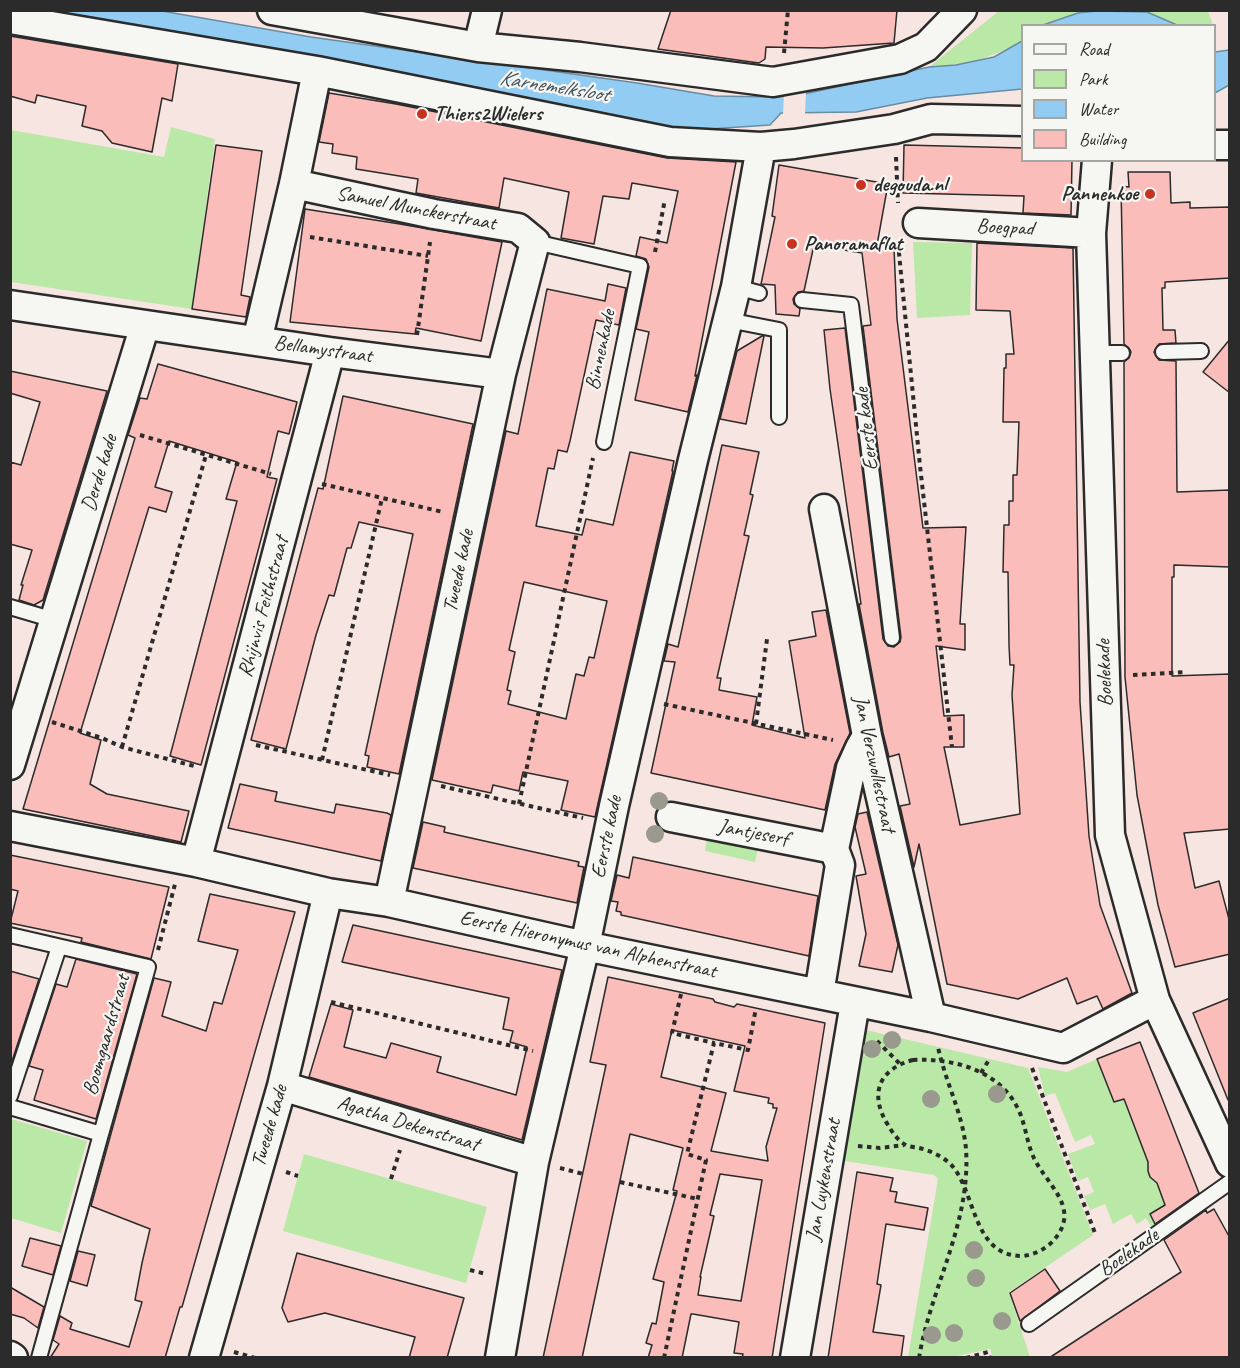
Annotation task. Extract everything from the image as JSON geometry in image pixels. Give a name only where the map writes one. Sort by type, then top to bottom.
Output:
[{"type":"street","points":[[272,10],[478,47],[580,57],[773,82],[900,59],[926,47],[962,10]]},
{"type":"street","points":[[478,47],[487,10]]},
{"type":"street","points":[[10,19],[317,71],[670,142],[761,147],[894,129],[931,119],[1021,121]]},
{"type":"street","points":[[257,341],[294,184],[317,71]]},
{"type":"street","name":"Eerste kade","points":[[500,1358],[534,1162],[585,946],[638,699],[693,460],[728,320],[748,290],[761,147]]},
{"type":"street","name":"Boelekade","points":[[1097,162],[1091,233],[1108,353],[1106,676],[1110,835],[1155,1000],[1230,1163]]},
{"type":"street","name":"Samuel Munckerstraat","points":[[294,184],[434,214],[518,228],[535,242]]},
{"type":"street","name":"Boegpad","points":[[909,223],[1091,233]]},
{"type":"street","name":"Tweede kade","points":[[389,902],[501,374],[535,242]]},
{"type":"street","name":"Bellamystraat","points":[[10,305],[330,352],[501,374]]},
{"type":"street","name":"Derde kade","points":[[10,765],[145,325]]},
{"type":"street","name":"Rhijnvis Feithstraat","points":[[189,861],[221,773],[330,352]]},
{"type":"street","name":"Jan Verzwollestraat","points":[[824,509],[863,742],[930,1017]]},
{"type":"street","points":[[819,994],[840,865],[834,849],[851,768],[863,742]]},
{"type":"street","name":"Jantjeserf","points":[[671,817],[834,849]]},
{"type":"street","name":"Eerste Hieronymus van Alphenstraat","points":[[10,826],[189,861],[328,892],[389,902],[687,968],[761,981],[855,1003],[930,1017],[1063,1048],[1155,1000]]},
{"type":"street","name":"Tweede kade","points":[[204,1358],[282,1086],[328,892]]},
{"type":"street","name":"Jan Luykenstraat","points":[[795,1358],[855,1003]]},
{"type":"street","name":"Agatha Dekenstraat","points":[[282,1086],[534,1162]]},
{"type":"lane","points":[[535,242],[640,266]]},
{"type":"lane","name":"Binnenkade","points":[[604,442],[640,266]]},
{"type":"lane","name":"Eerste kade","points":[[802,300],[851,305],[892,638]]},
{"type":"lane","points":[[728,320],[779,330],[779,417]]},
{"type":"lane","points":[[1163,352],[1201,351]]},
{"type":"lane","points":[[10,607],[54,620]]},
{"type":"lane","name":"Boomgaardstraat","points":[[10,935],[148,967],[39,1358]]},
{"type":"lane","points":[[10,1096],[58,947]]},
{"type":"lane","points":[[10,1107],[101,1134]]},
{"type":"lane","name":"Boelekade","points":[[1029,1324],[1230,1182]]},
{"type":"path","points":[[788,10],[784,53],[794,77]]},
{"type":"path","points":[[894,129],[909,223],[897,246],[952,747]]},
{"type":"path","points":[[640,266],[651,268],[665,200]]},
{"type":"path","points":[[413,362],[434,214]]},
{"type":"path","points":[[282,233],[428,256]]},
{"type":"path","points":[[519,804],[596,445],[604,442]]},
{"type":"path","points":[[122,747],[206,455]]},
{"type":"path","points":[[322,760],[382,498]]},
{"type":"path","points":[[756,724],[767,639]]},
{"type":"path","points":[[1106,676],[1186,672]]},
{"type":"path","points":[[638,699],[841,742],[863,742]]},
{"type":"path","points":[[25,714],[102,738],[122,747],[221,773]]},
{"type":"path","points":[[148,967],[155,962],[189,861]]},
{"type":"path","points":[[687,968],[672,1033],[748,1050],[761,981]]},
{"type":"path","points":[[304,995],[557,1057]]},
{"type":"path","points":[[919,1358],[924,1328],[962,1211],[965,1188],[966,1148],[959,1115],[941,1061],[930,1017]]},
{"type":"path","points":[[1020,1038],[1095,1233]]},
{"type":"path","points":[[664,1358],[706,1160],[687,1154],[714,1043]]},
{"type":"path","points":[[831,1142],[880,1148],[905,1145],[939,1155],[954,1168],[965,1188],[982,1231],[993,1245],[1008,1254],[1030,1254],[1049,1246],[1059,1234],[1064,1221],[1063,1206],[1058,1192],[1034,1158],[1017,1106],[996,1080],[957,1063],[941,1061],[913,1060],[891,1070],[878,1090],[878,1102],[883,1117],[905,1145]]},
{"type":"path","points":[[620,1182],[698,1199]]},
{"type":"path","points":[[966,1358],[988,1352],[990,1358]]},
{"type":"green space","points":[[999,11],[1097,11],[1078,13],[1046,24],[1021,24],[1021,41],[999,52],[967,63],[929,67]]},
{"type":"green space","points":[[1139,11],[1208,11],[1213,24],[1174,24]]},
{"type":"green space","points":[[171,127],[215,139],[192,309],[11,282],[11,130],[164,157]]},
{"type":"green space","points":[[913,242],[972,243],[970,315],[917,318]]},
{"type":"green space","points":[[707,837],[758,849],[755,862],[705,851]]},
{"type":"green space","points":[[866,1030],[1028,1068],[1093,1235],[1009,1292],[1030,1357],[993,1357],[990,1349],[952,1357],[908,1357],[938,1179],[934,1175],[845,1161]]},
{"type":"green space","points":[[1097,1059],[1114,1102],[1124,1099],[1150,1164],[1148,1171],[1150,1177],[1156,1181],[1166,1204],[1199,1192],[1200,1195],[1152,1228],[1146,1218],[1137,1224],[1131,1214],[1113,1224],[1105,1204],[1090,1210],[1084,1196],[1094,1192],[1088,1177],[1078,1181],[1068,1154],[1095,1144],[1091,1135],[1075,1142],[1055,1093],[1045,1096],[1038,1067],[1067,1072]]},
{"type":"green space","points":[[11,1119],[87,1141],[61,1233],[11,1218]]},
{"type":"green space","points":[[304,1154],[487,1207],[466,1283],[283,1231]]},
{"type":"water","name":"Karnemelksloot","points":[[20,11],[162,11],[311,37],[714,96],[774,97],[804,94],[929,67],[956,65],[994,57],[1021,42],[1021,89],[927,98],[856,112],[781,113],[770,125],[694,130],[672,128],[319,61]]},
{"type":"water","points":[[1147,12],[1175,24],[1046,24],[1078,13]]},
{"type":"water","points":[[1229,50],[1229,85],[1216,92],[1216,52]]},
{"type":"pier","points":[[806,91],[805,115],[783,114],[784,93]]},
{"type":"building","points":[[671,10],[897,10],[894,43],[823,48],[766,47],[765,59],[759,63],[658,49]]},
{"type":"building","points":[[10,36],[178,64],[172,101],[162,98],[152,152],[112,143],[102,131],[82,126],[86,106],[37,95],[35,103],[10,96]]},
{"type":"building","points":[[329,93],[396,104],[667,158],[736,162],[695,376],[697,375],[688,412],[635,400],[649,332],[636,329],[649,267],[646,259],[636,256],[640,237],[667,243],[678,191],[632,183],[629,199],[603,196],[594,244],[561,238],[569,192],[504,178],[499,208],[416,193],[418,179],[356,169],[357,157],[332,153],[333,144],[319,142]]},
{"type":"building","points":[[216,145],[262,151],[241,295],[250,297],[246,317],[192,309]]},
{"type":"building","points":[[904,145],[1021,148],[1021,162],[1072,162],[1071,215],[1023,213],[1024,196],[903,193]]},
{"type":"building","points":[[779,165],[888,184],[877,245],[894,248],[897,319],[923,528],[966,527],[960,624],[965,624],[965,650],[936,646],[944,716],[964,715],[964,747],[944,747],[960,825],[1020,814],[1012,695],[1014,665],[1010,665],[1009,645],[1008,572],[1003,572],[1004,525],[1009,525],[1009,501],[1013,501],[1013,475],[1017,475],[1019,422],[1003,422],[1004,368],[1006,368],[1006,354],[1014,354],[1010,311],[976,310],[977,243],[1073,248],[1080,702],[1089,836],[1100,905],[1132,993],[1103,1009],[1097,996],[1077,1004],[1067,978],[1018,999],[947,984],[919,844],[914,867],[900,806],[910,804],[899,754],[889,757],[883,733],[859,604],[861,604],[830,389],[824,330],[845,328],[883,639],[888,646],[894,647],[900,642],[901,637],[863,326],[871,325],[862,253],[814,245],[804,291],[798,292],[793,299],[794,304],[800,309],[799,316],[776,314],[775,285],[761,284],[775,217],[772,216]]},
{"type":"building","points":[[1128,172],[1170,172],[1171,203],[1190,202],[1190,208],[1230,207],[1230,278],[1165,282],[1165,288],[1162,288],[1163,330],[1175,330],[1176,343],[1159,344],[1154,352],[1159,360],[1176,361],[1177,492],[1230,490],[1230,567],[1174,565],[1172,676],[1230,674],[1230,829],[1184,833],[1195,888],[1219,881],[1230,923],[1230,954],[1175,967],[1158,905],[1137,795],[1125,677],[1124,362],[1129,358],[1131,352],[1124,344],[1121,186],[1129,187]]},
{"type":"building","points":[[305,209],[502,242],[481,341],[416,328],[415,334],[290,322]]},
{"type":"building","points":[[608,284],[626,288],[619,325],[596,320],[567,452],[558,450],[554,469],[548,468],[536,526],[582,535],[586,519],[613,525],[630,452],[674,461],[595,817],[561,810],[568,781],[523,772],[519,791],[493,785],[491,793],[432,780],[506,431],[518,434],[547,289],[605,301]],"holes":[[[524,582],[607,601],[594,658],[589,657],[584,676],[576,674],[566,719],[508,704],[511,691],[507,690],[515,652],[509,650]]]},
{"type":"building","points":[[764,336],[746,424],[720,419],[737,351]]},
{"type":"building","points":[[1230,339],[1230,393],[1203,372]]},
{"type":"building","points":[[158,364],[297,402],[289,434],[278,431],[267,477],[277,479],[201,765],[170,756],[237,501],[226,499],[237,462],[169,441],[155,487],[172,492],[166,512],[149,507],[80,733],[101,740],[90,784],[107,794],[189,811],[181,842],[23,809],[135,438],[128,435],[140,398],[147,399]]},
{"type":"building","points":[[10,371],[107,391],[43,600],[34,605],[19,600],[23,585],[21,585],[32,550],[10,544],[10,462],[21,465],[40,402],[10,393]]},
{"type":"building","points":[[343,396],[473,424],[399,774],[367,767],[369,756],[365,755],[413,534],[359,522],[351,548],[347,548],[334,596],[329,595],[316,635],[286,749],[251,740],[318,488],[323,489]]},
{"type":"building","points":[[722,445],[759,452],[744,535],[749,536],[717,678],[721,678],[719,690],[757,697],[752,725],[805,738],[789,641],[816,636],[812,612],[826,610],[850,733],[835,764],[825,810],[651,773],[675,662],[664,661],[668,644],[678,647]]},
{"type":"building","points":[[240,784],[277,792],[275,801],[334,813],[336,804],[391,815],[381,861],[228,828]]},
{"type":"building","points":[[867,812],[898,945],[892,972],[859,966],[866,934],[856,876],[866,874],[855,827],[858,814]]},
{"type":"building","points":[[423,822],[445,827],[444,832],[579,862],[578,866],[584,867],[577,903],[413,868]]},
{"type":"building","points":[[10,855],[169,887],[151,959],[81,942],[82,938],[10,923],[18,891],[10,889]]},
{"type":"building","points":[[633,857],[818,896],[809,956],[621,915],[621,912],[616,911],[618,902],[611,901],[617,875],[629,878]]},
{"type":"building","points":[[210,894],[295,912],[182,1307],[180,1307],[165,1358],[50,1358],[59,1344],[53,1340],[60,1316],[72,1323],[70,1329],[129,1347],[142,1302],[135,1300],[150,1229],[91,1206],[154,978],[171,982],[162,1016],[206,1031],[214,1002],[222,1004],[238,950],[198,941]]},
{"type":"building","points":[[353,925],[562,970],[522,1140],[309,1077],[331,1004],[353,1010],[344,1047],[386,1058],[391,1043],[441,1057],[437,1072],[516,1095],[527,1047],[510,1042],[513,1031],[503,1029],[509,998],[342,962]]},
{"type":"building","points":[[76,959],[137,974],[96,1119],[34,1100],[43,1070],[29,1066],[56,984],[67,987]]},
{"type":"building","points":[[10,971],[39,979],[12,1061],[10,1060]]},
{"type":"building","points":[[608,977],[713,999],[715,1002],[734,1007],[737,1004],[825,1023],[772,1358],[742,1358],[743,1354],[734,1353],[739,1322],[691,1314],[682,1358],[648,1358],[652,1345],[646,1343],[652,1323],[656,1324],[664,1282],[653,1279],[677,1191],[673,1190],[683,1148],[630,1134],[582,1358],[543,1358],[606,1065],[590,1062]],"holes":[[[672,1030],[745,1046],[734,1091],[769,1098],[768,1103],[773,1104],[773,1108],[777,1108],[766,1147],[768,1161],[711,1151],[726,1093],[661,1077]],[[720,1174],[762,1180],[741,1301],[698,1295],[714,1216],[710,1215]]]},
{"type":"building","points":[[1230,998],[1230,1100],[1228,1100],[1193,1013]]},
{"type":"building","points":[[1140,1042],[1199,1193],[1155,1224],[1150,1214],[1165,1205],[1157,1183],[1150,1177],[1148,1162],[1124,1099],[1114,1102],[1097,1059]]},
{"type":"building","points":[[857,1172],[893,1178],[890,1191],[897,1192],[895,1202],[928,1208],[924,1230],[886,1224],[877,1284],[881,1285],[873,1332],[904,1336],[901,1358],[828,1358]]},
{"type":"building","points":[[1214,1209],[1230,1238],[1230,1358],[1049,1358],[1181,1272],[1164,1240],[1206,1210],[1207,1213]]},
{"type":"building","points":[[30,1238],[61,1246],[53,1275],[22,1266]]},
{"type":"building","points":[[78,1251],[95,1255],[87,1286],[70,1281]]},
{"type":"building","points":[[297,1253],[464,1298],[447,1358],[409,1358],[415,1337],[325,1313],[288,1322],[282,1308]]},
{"type":"building","points":[[1045,1269],[1060,1291],[1020,1321],[1010,1293]]},
{"type":"building","points":[[10,1287],[44,1307],[38,1328],[24,1318],[10,1314]]},
{"type":"place","name":"Thiers2Wielers","points":[[422,114]]},
{"type":"place","name":"degouda.nl","points":[[861,185]]},
{"type":"place","name":"Pannenkoe","points":[[1150,194]]},
{"type":"place","name":"Panoramaflat","points":[[792,244]]}]
